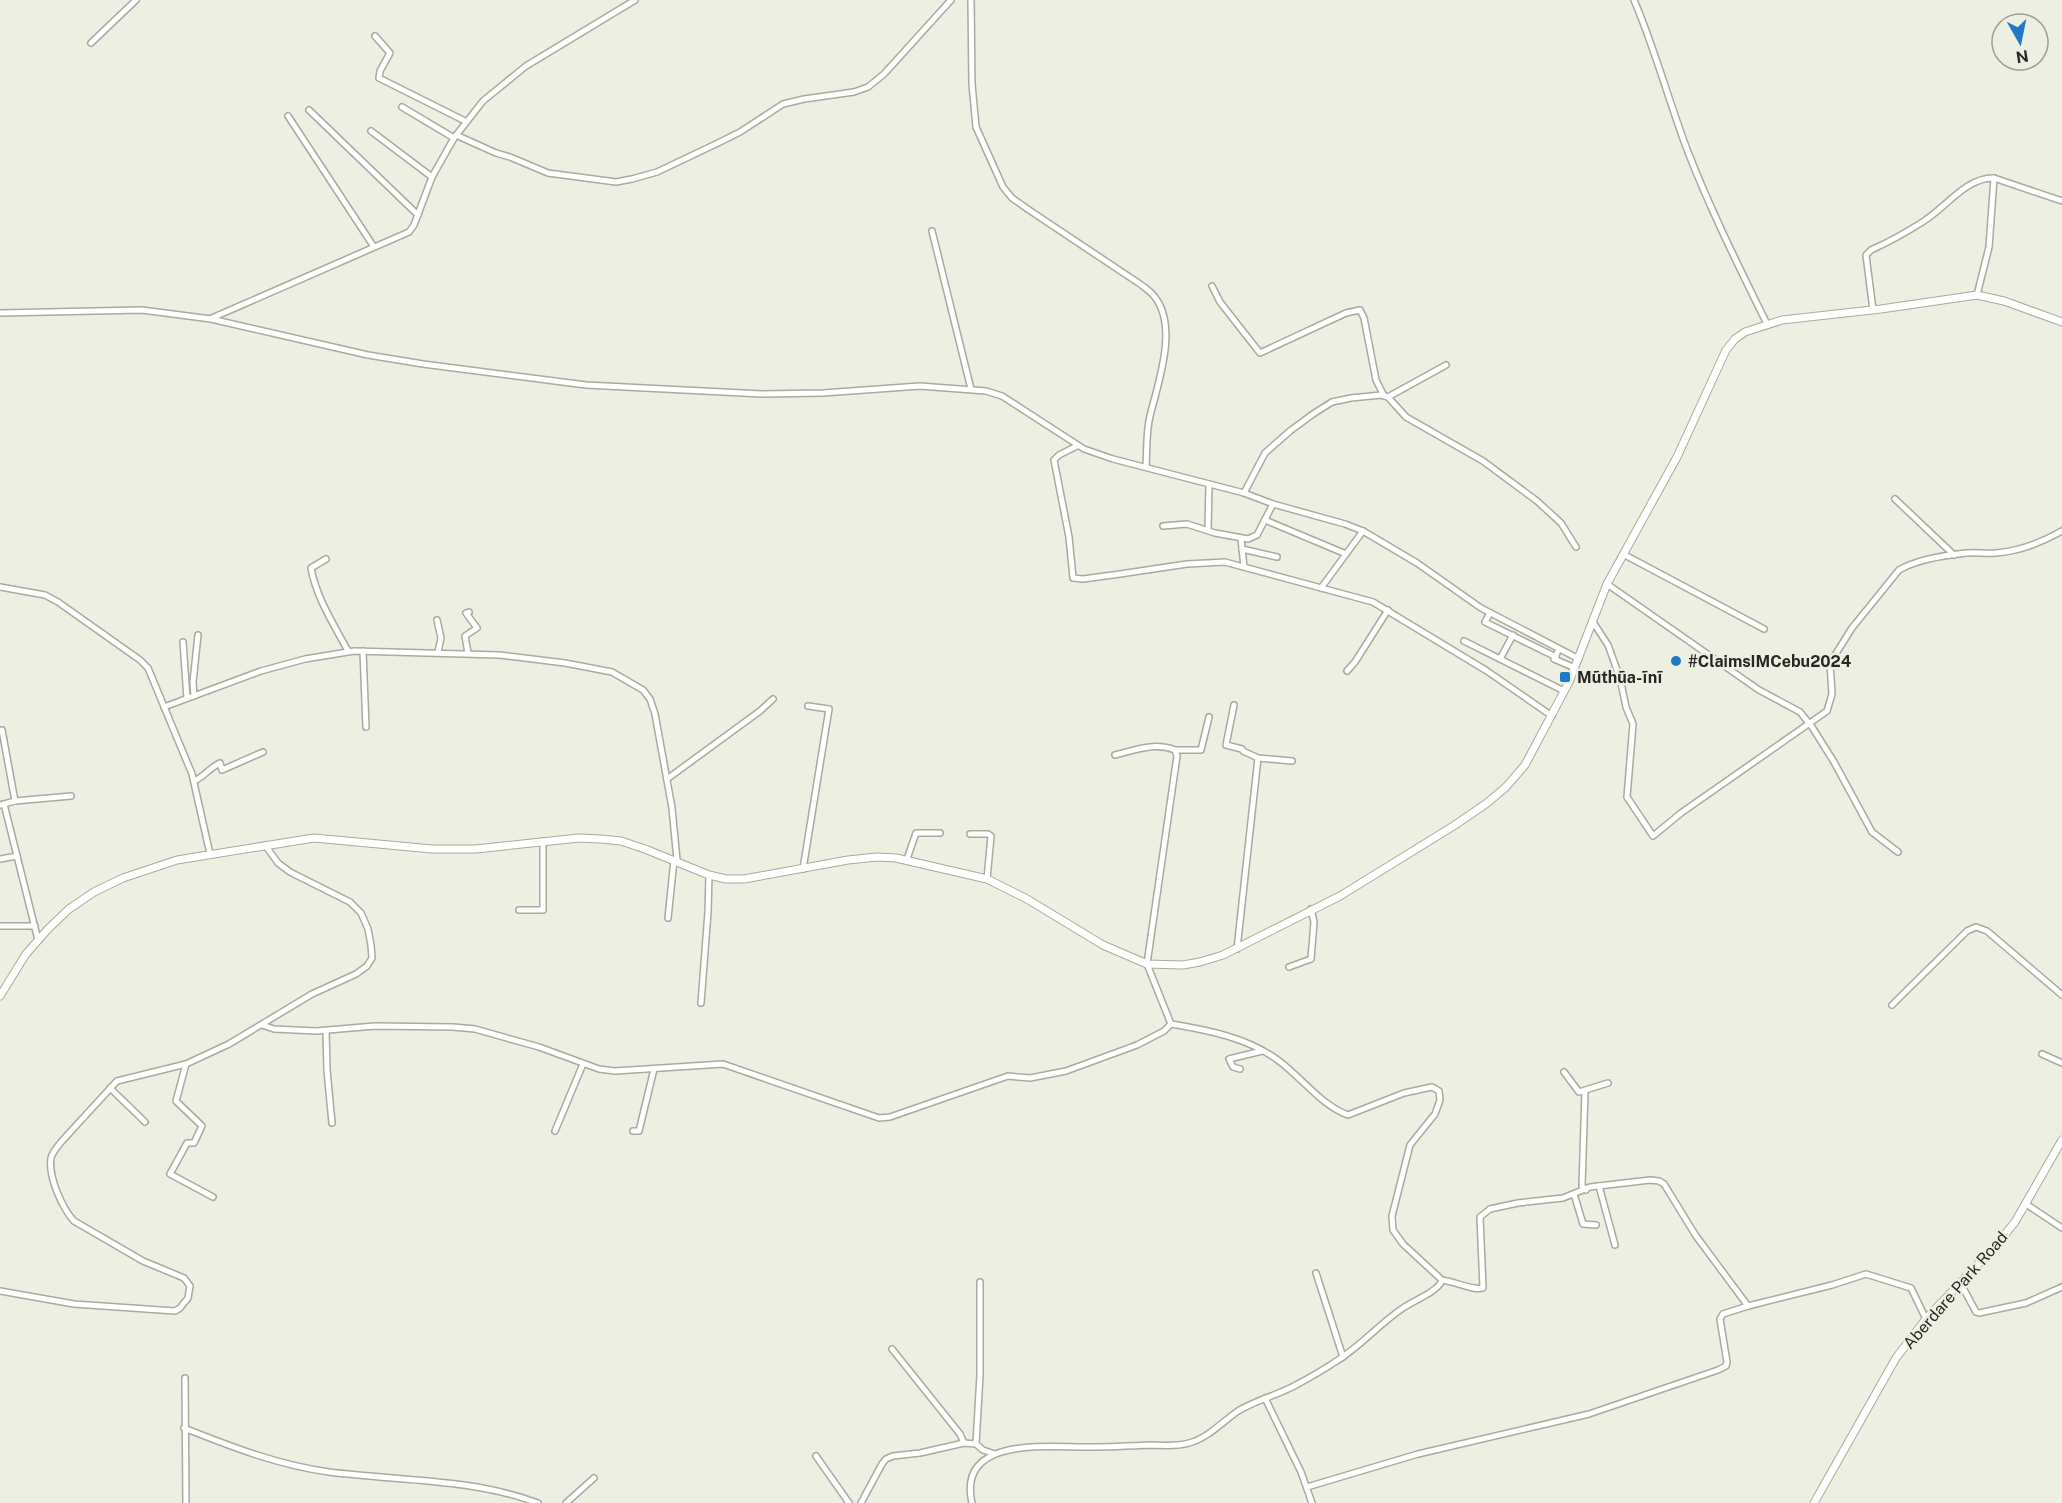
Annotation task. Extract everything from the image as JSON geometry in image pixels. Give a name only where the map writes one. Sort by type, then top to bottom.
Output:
[{"type":"street","points":[[91,43],[136,0]]},
{"type":"street","points":[[211,319],[409,232],[414,225],[432,177],[455,136],[483,100],[514,74],[635,0]]},
{"type":"street","points":[[402,107],[455,136],[548,173],[616,182],[657,172],[718,143],[783,104],[854,92],[868,87],[884,74],[951,0]]},
{"type":"street","points":[[971,0],[972,84],[976,127],[1003,188],[1012,198],[1140,284],[1155,297],[1164,314],[1166,330],[1164,350],[1160,383],[1150,417],[1146,467]]},
{"type":"street","points":[[1634,0],[1644,23],[1667,95],[1711,209],[1767,324]]},
{"type":"street","points":[[375,36],[390,53],[380,78],[465,121]]},
{"type":"street","points":[[309,110],[418,214]]},
{"type":"street","points":[[288,117],[374,247]]},
{"type":"street","points":[[371,131],[432,177]]},
{"type":"street","points":[[338,135],[418,214]]},
{"type":"street","points":[[1873,310],[1866,255],[1927,219],[1970,185],[1985,178],[1994,178],[2062,201]]},
{"type":"street","points":[[1977,295],[1989,247],[1994,178]]},
{"type":"street","points":[[932,231],[971,389]]},
{"type":"street","points":[[1212,286],[1220,302],[1260,353],[1346,313],[1360,310],[1364,318],[1376,380],[1386,396],[1406,417],[1483,461],[1537,501],[1561,523],[1576,547]]},
{"type":"street","points":[[0,996],[26,954],[38,940],[69,909],[94,892],[123,878],[166,864],[210,854],[314,838],[432,849],[476,849],[579,838],[621,841],[709,875],[726,879],[744,879],[877,857],[907,860],[987,879],[1027,899],[1103,945],[1147,964],[1163,966],[1200,962],[1237,949],[1354,887],[1487,803],[1506,787],[1524,765],[1564,691],[1579,659],[1607,584],[1683,446],[1726,350],[1734,339],[1746,332],[1782,320],[1977,295],[2004,301],[2062,322]]},
{"type":"street","points":[[0,313],[142,310],[211,319],[368,355],[499,375],[586,385],[786,395],[920,386],[986,391],[1002,396],[1077,446],[1113,459],[1244,494],[1363,531],[1417,563],[1490,613],[1579,659]]},
{"type":"street","points":[[1244,494],[1265,453],[1313,414],[1332,402],[1351,398],[1386,396],[1446,365]]},
{"type":"street","points":[[1077,446],[1054,460],[1069,537],[1073,578],[1207,562],[1225,562],[1373,602],[1487,671],[1551,716]]},
{"type":"street","points":[[1208,530],[1209,484]]},
{"type":"street","points":[[1895,499],[1954,555]]},
{"type":"street","points":[[1163,526],[1187,525],[1248,539],[1257,535],[1273,504]]},
{"type":"street","points":[[1265,520],[1346,554]]},
{"type":"street","points":[[1321,588],[1363,531]]},
{"type":"street","points":[[1593,622],[1612,656],[1620,678],[1626,707],[1633,723],[1627,797],[1653,836],[1681,813],[1827,711],[1832,694],[1830,668],[1832,658],[1852,628],[1892,578],[1906,566],[1954,555],[1996,553],[2031,547],[2062,531]]},
{"type":"street","points":[[1241,539],[1244,567]]},
{"type":"street","points":[[1242,549],[1277,556]]},
{"type":"street","points":[[1623,554],[1764,629]]},
{"type":"street","points":[[326,559],[311,568],[312,575],[348,651]]},
{"type":"street","points":[[1607,584],[1759,690],[1800,712],[1810,723],[1834,762],[1872,832],[1898,852]]},
{"type":"street","points":[[0,586],[52,599],[140,660],[148,668],[194,781],[210,854]]},
{"type":"street","points":[[1347,671],[1388,610]]},
{"type":"street","points":[[468,653],[465,636],[477,628],[466,613],[469,612]]},
{"type":"street","points":[[1490,613],[1485,622],[1556,657]]},
{"type":"street","points":[[437,620],[441,638],[438,652]]},
{"type":"street","points":[[1500,659],[1516,628]]},
{"type":"street","points":[[194,696],[193,682],[198,635]]},
{"type":"street","points":[[1464,641],[1564,691]]},
{"type":"street","points":[[183,642],[187,698]]},
{"type":"street","points":[[1559,649],[1554,659],[1575,668]]},
{"type":"street","points":[[164,707],[261,671],[305,659],[348,651],[468,653],[565,663],[612,672],[643,690],[650,699],[654,714],[672,808],[675,860],[668,918]]},
{"type":"street","points":[[363,651],[366,727]]},
{"type":"street","points":[[667,779],[773,699]]},
{"type":"street","points":[[1234,705],[1226,745],[1242,749],[1258,758],[1292,761]]},
{"type":"street","points":[[803,869],[829,709],[808,706]]},
{"type":"street","points":[[1115,755],[1153,746],[1175,750],[1201,750],[1209,717]]},
{"type":"street","points":[[2,730],[15,801]]},
{"type":"street","points":[[1171,1024],[1147,964],[1174,780],[1177,756],[1175,750]]},
{"type":"street","points":[[194,781],[220,763],[222,770],[263,752]]},
{"type":"street","points":[[1237,949],[1258,758]]},
{"type":"street","points":[[38,940],[2,804],[71,796]]},
{"type":"street","points":[[907,860],[916,833],[940,833]]},
{"type":"street","points":[[970,834],[991,836],[987,879]]},
{"type":"street","points":[[519,910],[543,910],[543,841]]},
{"type":"street","points":[[0,1291],[74,1304],[159,1311],[175,1311],[188,1298],[190,1286],[184,1278],[143,1261],[82,1227],[66,1212],[61,1202],[51,1160],[53,1152],[117,1081],[186,1064],[367,966],[372,958],[368,929],[361,913],[350,902],[290,872],[278,863],[265,845]]},
{"type":"street","points":[[0,858],[16,856]]},
{"type":"street","points":[[701,1003],[709,875]]},
{"type":"street","points":[[1289,968],[1311,959],[1314,922],[1311,909]]},
{"type":"street","points":[[0,926],[35,926]]},
{"type":"street","points":[[1893,1005],[1967,931],[1976,927],[1987,931],[2062,995]]},
{"type":"street","points":[[1171,1024],[1219,1034],[1262,1050],[1291,1070],[1340,1112],[1348,1115],[1404,1093],[1432,1087],[1439,1091],[1440,1100],[1435,1114],[1410,1145],[1392,1215],[1393,1230],[1403,1244],[1442,1280],[1477,1289],[1483,1288],[1480,1217],[1485,1212],[1518,1203],[1563,1198],[1599,1186],[1650,1180],[1664,1184],[1696,1236],[1748,1306]]},
{"type":"street","points":[[261,1025],[274,1029],[326,1031],[375,1026],[475,1029],[539,1047],[599,1069],[615,1071],[723,1064],[879,1118],[890,1117],[1008,1076],[1030,1078],[1066,1071],[1137,1045],[1164,1031],[1171,1024]]},
{"type":"street","points":[[326,1031],[332,1123]]},
{"type":"street","points":[[1240,1069],[1233,1067],[1229,1059],[1262,1050]]},
{"type":"street","points":[[2042,1054],[2062,1063]]},
{"type":"street","points":[[186,1064],[176,1101],[202,1126],[194,1143],[188,1143],[170,1174],[213,1197]]},
{"type":"street","points":[[555,1131],[583,1064]]},
{"type":"street","points":[[633,1131],[639,1131],[654,1069]]},
{"type":"street","points":[[1564,1072],[1579,1092],[1608,1083]]},
{"type":"street","points":[[110,1088],[145,1122]]},
{"type":"street","points":[[1585,1091],[1582,1186],[1586,1190]]},
{"type":"street","name":"Aberdare Park Road","points":[[1814,1503],[1896,1358],[1926,1319],[1997,1244],[2026,1204],[2062,1140]]},
{"type":"street","points":[[1599,1186],[1615,1245]]},
{"type":"street","points":[[1574,1194],[1583,1224],[1596,1224]]},
{"type":"street","points":[[2026,1204],[2062,1228]]},
{"type":"street","points":[[1316,1273],[1343,1357]]},
{"type":"street","points":[[1307,1487],[1418,1454],[1589,1414],[1718,1370],[1726,1366],[1727,1362],[1720,1319],[1723,1314],[1748,1306],[1832,1286],[1866,1274],[1911,1288],[1926,1319]]},
{"type":"street","points":[[972,1503],[970,1485],[973,1475],[984,1460],[995,1454],[1031,1445],[1113,1447],[1189,1443],[1203,1437],[1239,1411],[1295,1386],[1343,1357],[1401,1309],[1437,1289],[1442,1280]]},
{"type":"street","points":[[976,1444],[980,1375],[980,1282]]},
{"type":"street","points":[[1959,1282],[1976,1312],[2026,1303],[2062,1287]]},
{"type":"street","points":[[892,1349],[960,1434],[964,1443]]},
{"type":"street","points":[[185,1378],[186,1503]]},
{"type":"street","points":[[1265,1398],[1307,1487],[1312,1503]]},
{"type":"street","points":[[184,1428],[255,1456],[288,1465],[363,1476],[416,1479],[471,1486],[538,1503]]},
{"type":"street","points":[[861,1503],[886,1459],[964,1443],[976,1444],[983,1450],[995,1454]]},
{"type":"street","points":[[816,1456],[849,1503]]},
{"type":"street","points":[[566,1503],[594,1478]]},
{"type":"place","name":"#ClaimsIMCebu2024","points":[[1676,661]]},
{"type":"place","name":"Mũthũa-ĩnĩ","points":[[1565,677]]}]
